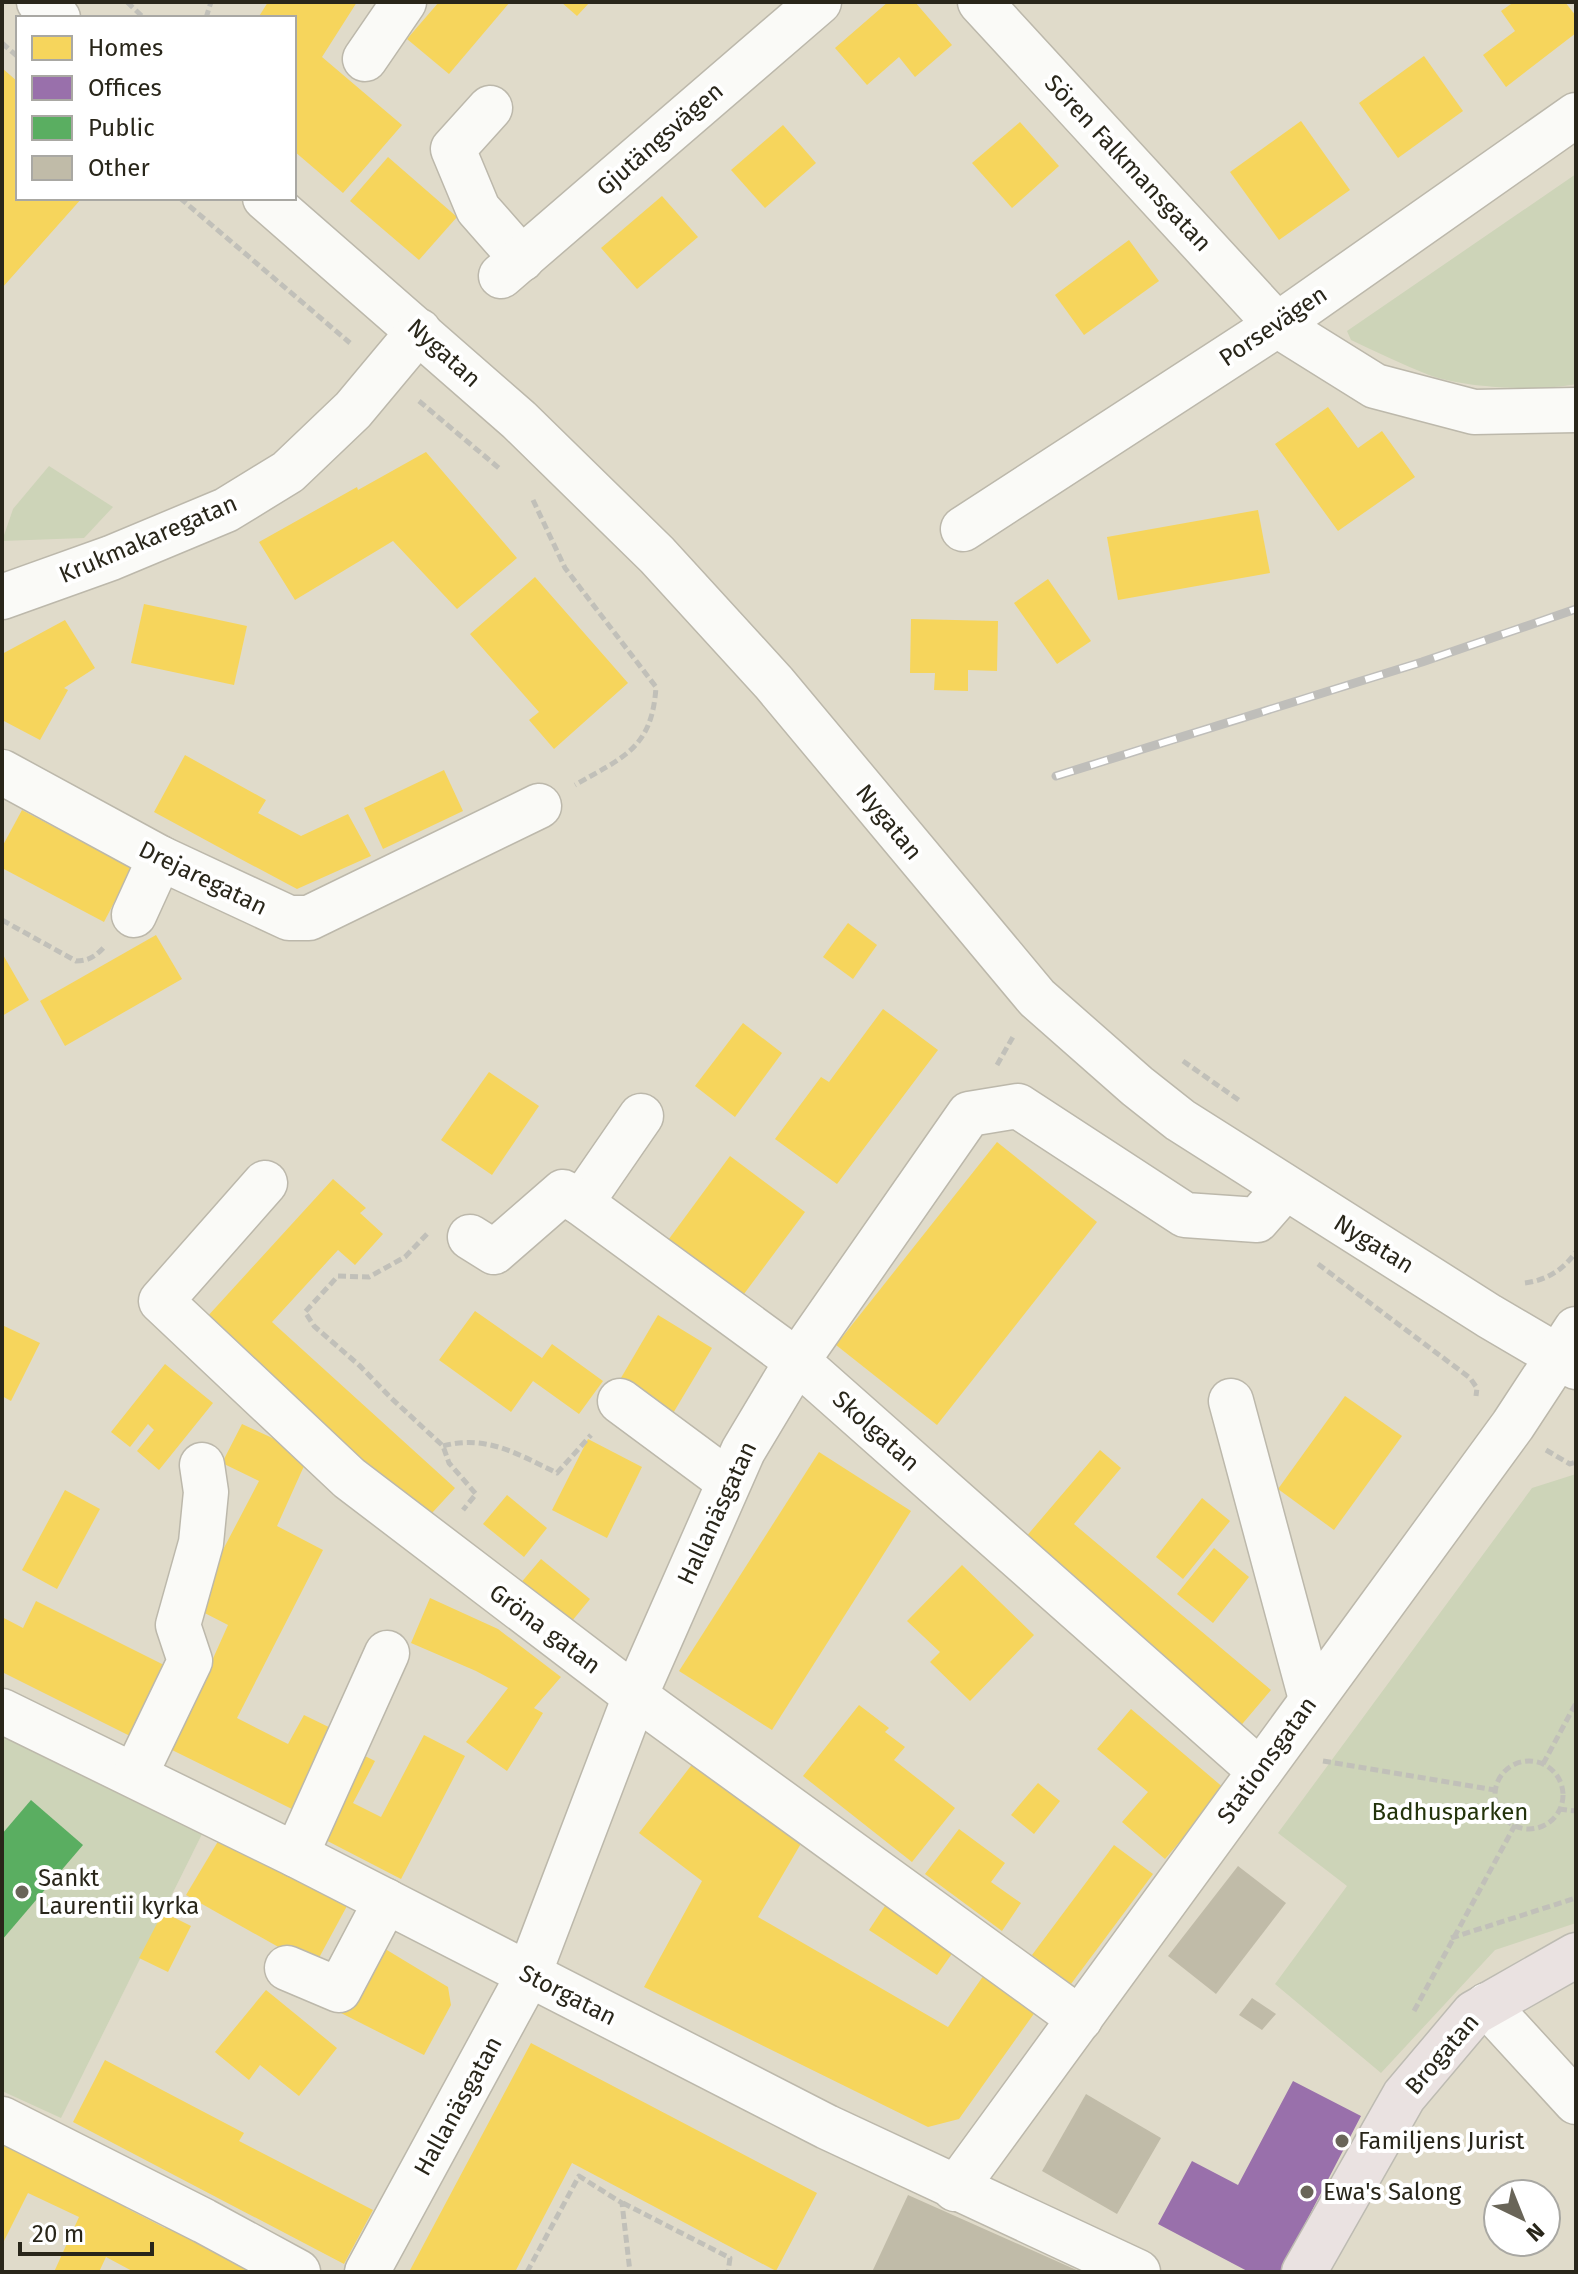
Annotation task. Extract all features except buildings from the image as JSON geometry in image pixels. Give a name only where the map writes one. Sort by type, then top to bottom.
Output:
[{"type":"main road","name":"Brogatan","points":[[1304,2272],[1404,2096],[1474,2013],[1576,1955]]},
{"type":"street","points":[[39,2],[56,16]]},
{"type":"street","points":[[365,59],[404,2]]},
{"type":"street","name":"Gjutängsvägen","points":[[490,108],[453,149],[478,209],[512,268],[819,2]]},
{"type":"street","name":"Sören Falkmansgatan","points":[[980,2],[1277,325],[1375,386],[1474,412],[1576,410]]},
{"type":"street","name":"Porsevägen","points":[[963,529],[1277,325],[1576,115]]},
{"type":"street","name":"Nygatan","points":[[267,200],[519,420],[657,555],[774,683],[1037,998],[1180,1120],[1271,1204],[1569,1351]]},
{"type":"street","name":"Krukmakaregatan","points":[[2,597],[111,558],[226,510],[288,472],[353,410],[419,331]]},
{"type":"street","name":"Drejaregatan","points":[[2,772],[160,858],[268,911],[289,918],[309,918],[539,806]]},
{"type":"street","points":[[134,915],[160,858]]},
{"type":"street","points":[[969,1114],[1018,1106],[1185,1215],[1271,1204]]},
{"type":"street","name":"Hallanäsgatan","points":[[367,2272],[529,1974],[635,1696],[728,1481],[797,1361],[969,1114]]},
{"type":"street","points":[[470,1237],[494,1252],[563,1192],[581,1203],[641,1116]]},
{"type":"street","name":"Gröna gatan","points":[[265,1183],[161,1301],[349,1478],[433,1544],[635,1696],[1080,2019]]},
{"type":"street","name":"Skolgatan","points":[[581,1203],[797,1361],[1260,1771]]},
{"type":"street","name":"Stationsgatan","points":[[955,2189],[1311,1699],[1569,1351]]},
{"type":"street","points":[[620,1401],[728,1481]]},
{"type":"street","points":[[1231,1401],[1311,1699]]},
{"type":"street","points":[[135,1775],[190,1661],[178,1625],[201,1543],[206,1492],[202,1465]]},
{"type":"street","points":[[296,1855],[387,1653]]},
{"type":"street","name":"Storgatan","points":[[2,1711],[296,1855],[827,2127],[1138,2272]]},
{"type":"street","points":[[287,1968],[339,1990],[386,1901]]},
{"type":"street","points":[[1487,2005],[1576,2102]]},
{"type":"street","points":[[2,2119],[298,2272]]},
{"type":"path","points":[[127,2],[142,16]]},
{"type":"path","points":[[182,200],[385,372]]},
{"type":"path","points":[[531,494],[565,568],[656,687],[655,707],[642,741],[631,753],[539,806]]},
{"type":"path","points":[[2,920],[76,961],[85,961],[97,955],[134,915]]},
{"type":"path","points":[[969,1114],[1037,998]]},
{"type":"path","points":[[1172,1053],[1251,1108]]},
{"type":"path","points":[[1271,1204],[1470,1378],[1477,1388],[1476,1401]]},
{"type":"path","points":[[433,1544],[476,1494],[449,1463],[443,1446],[314,1326],[305,1312],[338,1276],[369,1277],[405,1257],[432,1228],[470,1237]]},
{"type":"path","points":[[1518,1280],[1527,1284],[1548,1277],[1565,1267],[1576,1252]]},
{"type":"path","points":[[443,1446],[461,1441],[490,1443],[557,1473],[620,1401]]},
{"type":"path","points":[[1545,1449],[1570,1464],[1576,1462]]},
{"type":"path","points":[[1543,1764],[1576,1703]]},
{"type":"path","points":[[1319,1760],[1495,1790]]},
{"type":"path","points":[[1533,1761],[1543,1764],[1558,1778],[1562,1788],[1559,1809],[1553,1818],[1535,1828],[1515,1825],[1499,1811],[1495,1790],[1498,1780],[1512,1765],[1533,1761]]},
{"type":"path","points":[[1559,1809],[1576,1811]]},
{"type":"path","points":[[1410,2017],[1515,1825]]},
{"type":"path","points":[[1451,1938],[1576,1898]]},
{"type":"path","points":[[527,2272],[579,2176],[622,2203],[730,2258],[728,2272]]},
{"type":"path","points":[[622,2203],[630,2272]]},
{"type":"green space","points":[[1576,174],[1576,384],[1523,388],[1462,383],[1429,375],[1351,340],[1347,331]]},
{"type":"green space","points":[[49,466],[113,507],[84,538],[2,541],[13,509]]},
{"type":"green space","name":"Badhusparken","points":[[1576,1474],[1576,1923],[1495,1950],[1381,2073],[1275,1984],[1347,1886],[1278,1833],[1532,1488]]},
{"type":"green space","points":[[2,1731],[206,1826],[61,2118],[2,2091]]},
{"type":"railway","points":[[1056,776],[1422,662],[1576,609]]},
{"type":"place","name":"Sankt Laurentii kyrka","points":[[22,1892]]},
{"type":"place","name":"Familjens Jurist","points":[[1342,2141]]},
{"type":"place","name":"Ewa's Salong","points":[[1307,2192]]}]
